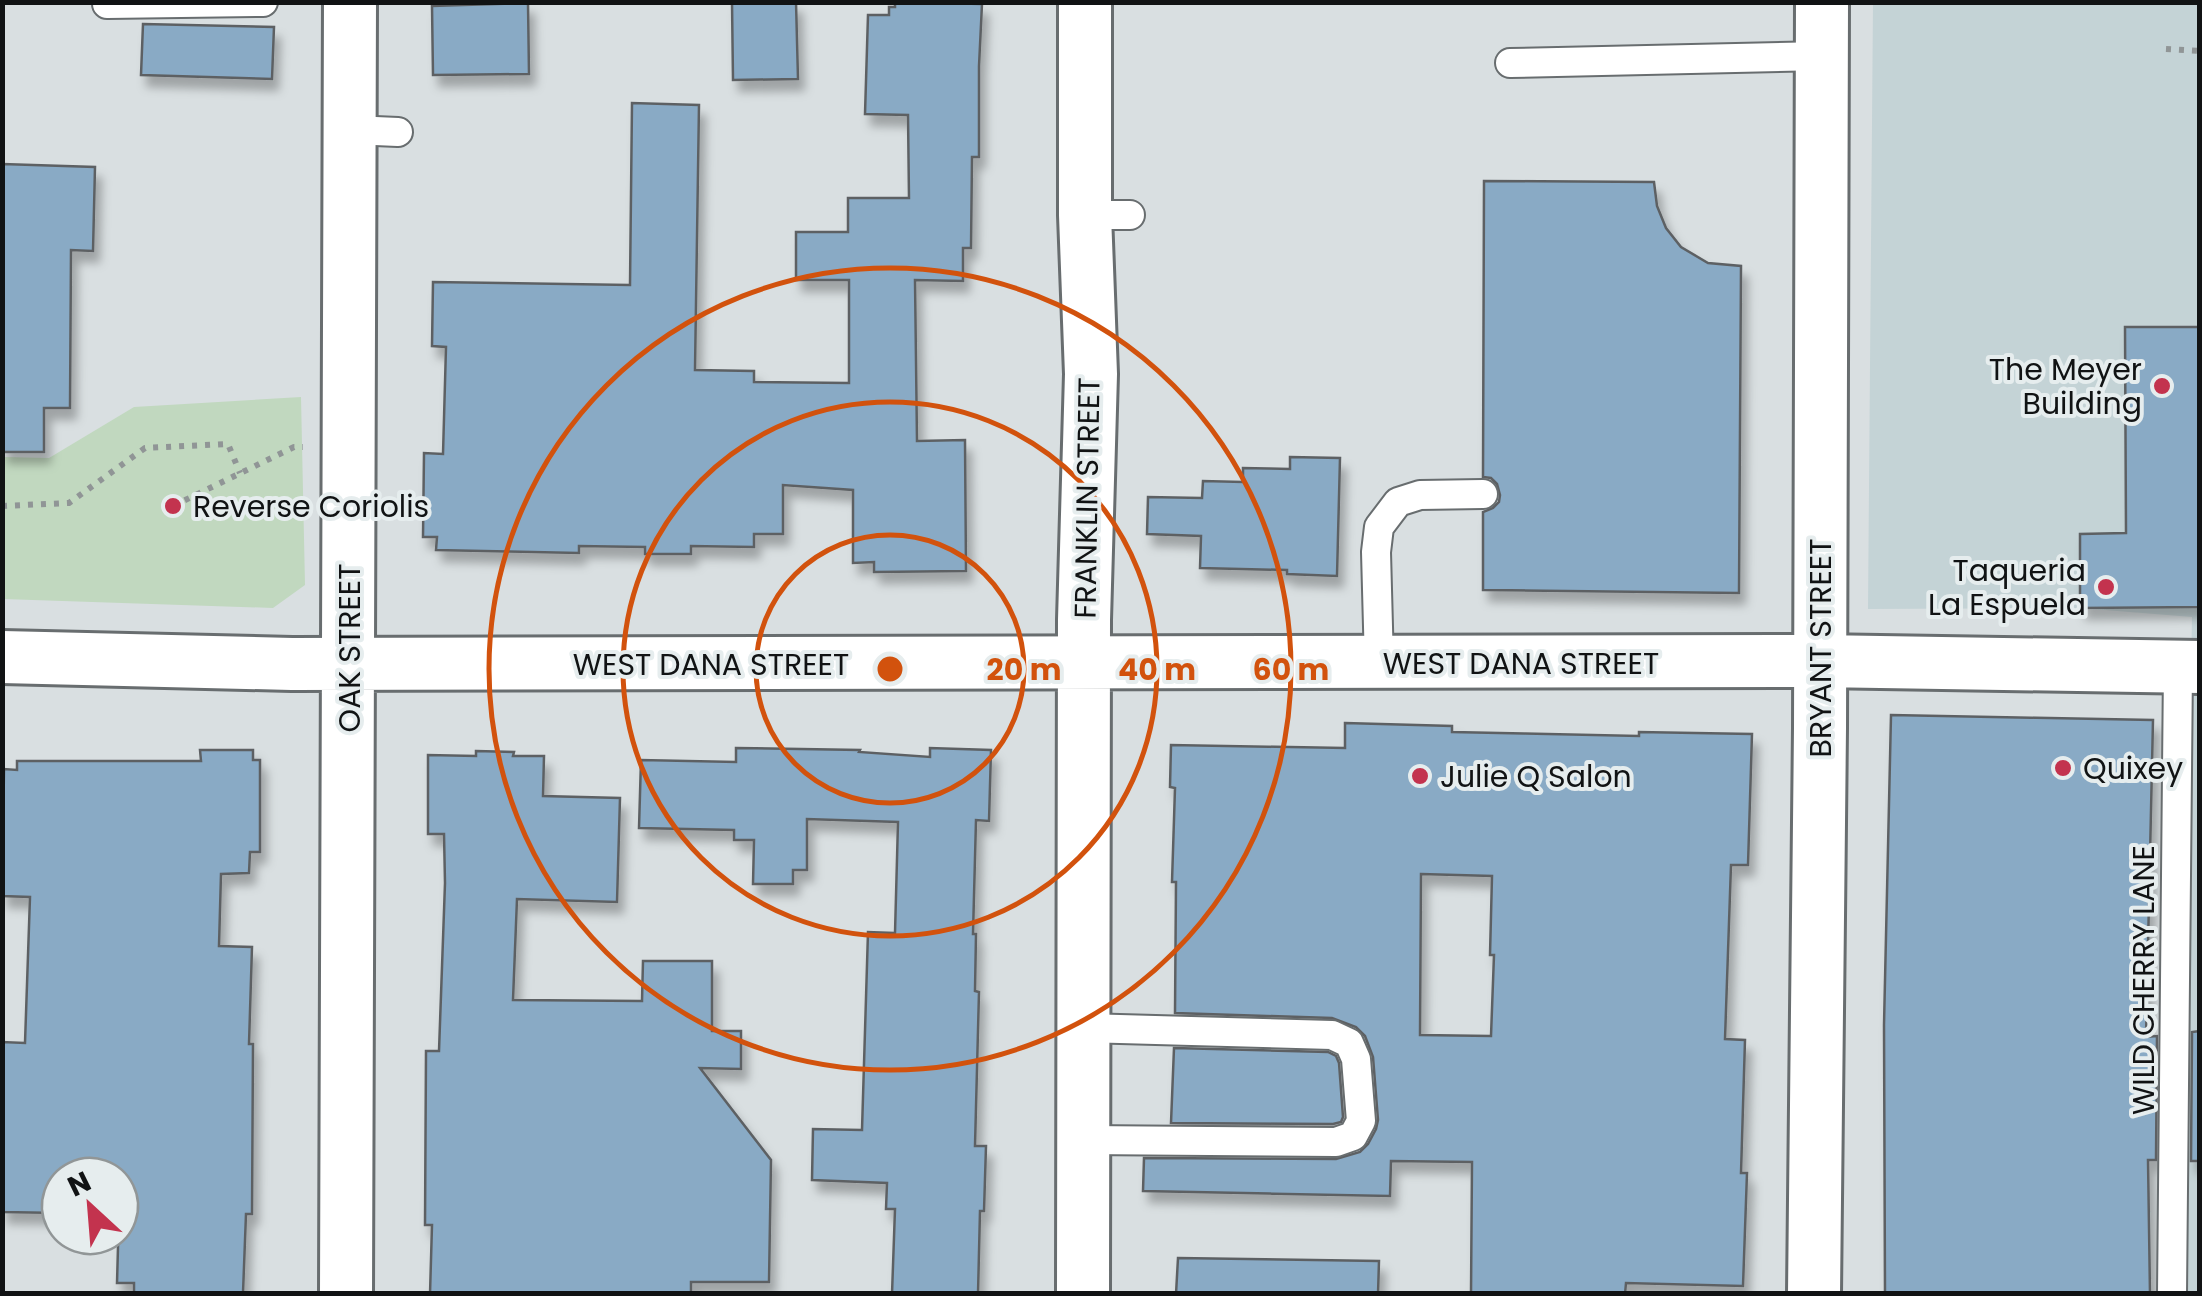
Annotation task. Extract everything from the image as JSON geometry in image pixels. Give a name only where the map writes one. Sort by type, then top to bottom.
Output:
[{"type":"street","name":"OAK STREET","points":[[346,1294],[350,449],[375,131],[350,2]]},
{"type":"street","name":"FRANKLIN STREET","points":[[1083,1294],[1084,663],[1107,373],[1108,215],[1085,2]]},
{"type":"street","name":"BRYANT STREET","points":[[1814,1294],[1822,2]]},
{"type":"street","name":"WEST DANA STREET","points":[[2,657],[349,664],[1819,661],[2189,667]]},
{"type":"lane","points":[[107,4],[263,2]]},
{"type":"lane","points":[[1510,63],[1823,56]]},
{"type":"lane","points":[[1379,664],[1379,527],[1398,502],[1420,495],[1483,494]]},
{"type":"lane","name":"WILD CHERRY LANE","points":[[2172,1294],[2189,667]]},
{"type":"lane","points":[[1084,1028],[1332,1035],[1349,1042],[1356,1059],[1361,1121],[1353,1136],[1336,1142],[1084,1140]]},
{"type":"path","points":[[2166,49],[2200,51]]},
{"type":"path","points":[[2,506],[69,503],[146,448],[228,444],[240,473]]},
{"type":"path","points":[[173,506],[294,446],[350,449]]},
{"type":"shaded area","points":[[1873,3],[2199,3],[2199,1293],[2179,1293],[2192,617],[2080,608],[1868,609]]},
{"type":"green space","points":[[301,397],[305,585],[273,608],[3,599],[3,457],[49,458],[134,407]]},
{"type":"building","points":[[732,2],[796,2],[798,79],[733,80]]},
{"type":"building","points":[[895,2],[982,4],[979,157],[972,157],[971,248],[963,248],[963,281],[915,280],[917,441],[965,440],[966,571],[874,572],[874,562],[853,563],[853,490],[783,485],[783,534],[754,534],[754,547],[691,546],[691,554],[645,554],[645,547],[579,546],[579,553],[436,550],[437,537],[423,537],[424,453],[443,454],[446,347],[432,346],[433,282],[630,285],[632,103],[699,105],[695,370],[754,371],[754,382],[849,383],[849,280],[796,280],[796,232],[848,232],[848,198],[909,198],[908,115],[865,114],[868,15],[889,15],[889,7],[895,7]]},
{"type":"building","points":[[528,3],[529,74],[433,75],[432,6]]},
{"type":"building","points":[[143,24],[274,27],[272,79],[141,75]]},
{"type":"building","points":[[2,164],[95,167],[93,251],[71,250],[70,408],[44,408],[44,452],[2,452]]},
{"type":"building","points":[[1484,181],[1654,182],[1657,206],[1666,228],[1681,247],[1708,263],[1741,266],[1739,593],[1483,590],[1483,512],[1499,502],[1500,495],[1497,484],[1483,477]]},
{"type":"building","points":[[2125,327],[2200,327],[2200,607],[2080,608],[2080,534],[2126,533]]},
{"type":"building","points":[[1290,457],[1340,458],[1337,576],[1287,574],[1287,570],[1200,568],[1201,536],[1147,534],[1148,497],[1202,498],[1203,481],[1243,482],[1243,468],[1290,469]]},
{"type":"building","points":[[1891,715],[2153,720],[2146,1037],[2157,1036],[2156,1160],[2148,1160],[2150,1294],[1885,1294],[1884,1025]]},
{"type":"building","points":[[1345,723],[1452,726],[1452,732],[1752,734],[1748,865],[1731,865],[1725,1039],[1745,1040],[1741,1173],[1747,1173],[1743,1286],[1626,1283],[1625,1294],[1471,1294],[1472,1162],[1391,1161],[1390,1196],[1143,1191],[1144,1158],[1336,1159],[1360,1152],[1376,1129],[1373,1057],[1365,1036],[1356,1027],[1332,1018],[1175,1013],[1175,788],[1170,787],[1171,745],[1345,748]],"holes":[[[1421,874],[1492,876],[1491,1036],[1420,1035]]]},
{"type":"building","points":[[736,748],[860,750],[930,757],[930,748],[991,750],[989,821],[976,820],[973,934],[975,991],[979,992],[975,1146],[986,1146],[978,1294],[892,1294],[895,1209],[886,1209],[887,1183],[812,1180],[813,1129],[862,1130],[868,932],[895,933],[898,822],[807,819],[807,870],[793,870],[793,884],[753,884],[754,840],[734,840],[734,830],[639,828],[641,760],[736,762]]},
{"type":"building","points":[[200,750],[253,750],[253,760],[260,760],[260,852],[250,852],[249,873],[221,874],[219,946],[252,947],[252,1214],[246,1214],[243,1293],[134,1294],[134,1283],[117,1283],[118,1256],[140,1256],[140,1156],[40,1156],[40,1213],[2,1212],[2,1042],[25,1043],[30,897],[2,896],[4,769],[17,770],[17,761],[201,761]]},
{"type":"building","points":[[476,751],[544,756],[543,796],[620,798],[617,902],[517,899],[513,1000],[642,1001],[643,961],[712,961],[712,1031],[741,1031],[741,1069],[700,1068],[771,1160],[769,1282],[691,1282],[691,1294],[430,1294],[432,1225],[425,1225],[426,1051],[439,1051],[445,883],[444,834],[428,834],[428,755],[476,756]]},
{"type":"building","points":[[2200,1031],[2200,1161],[2191,1161],[2192,1032]]},
{"type":"building","points":[[1174,1048],[1328,1052],[1339,1063],[1341,1122],[1171,1123]]},
{"type":"building","points":[[1178,1258],[1379,1261],[1378,1294],[1176,1294]]},
{"type":"place","name":"The Meyer Building","points":[[2162,386]]},
{"type":"place","name":"Reverse Coriolis","points":[[173,506]]},
{"type":"place","name":"Taqueria La Espuela","points":[[2106,587]]},
{"type":"place","name":"Quixey","points":[[2063,768]]},
{"type":"place","name":"Julie Q Salon","points":[[1420,776]]}]
